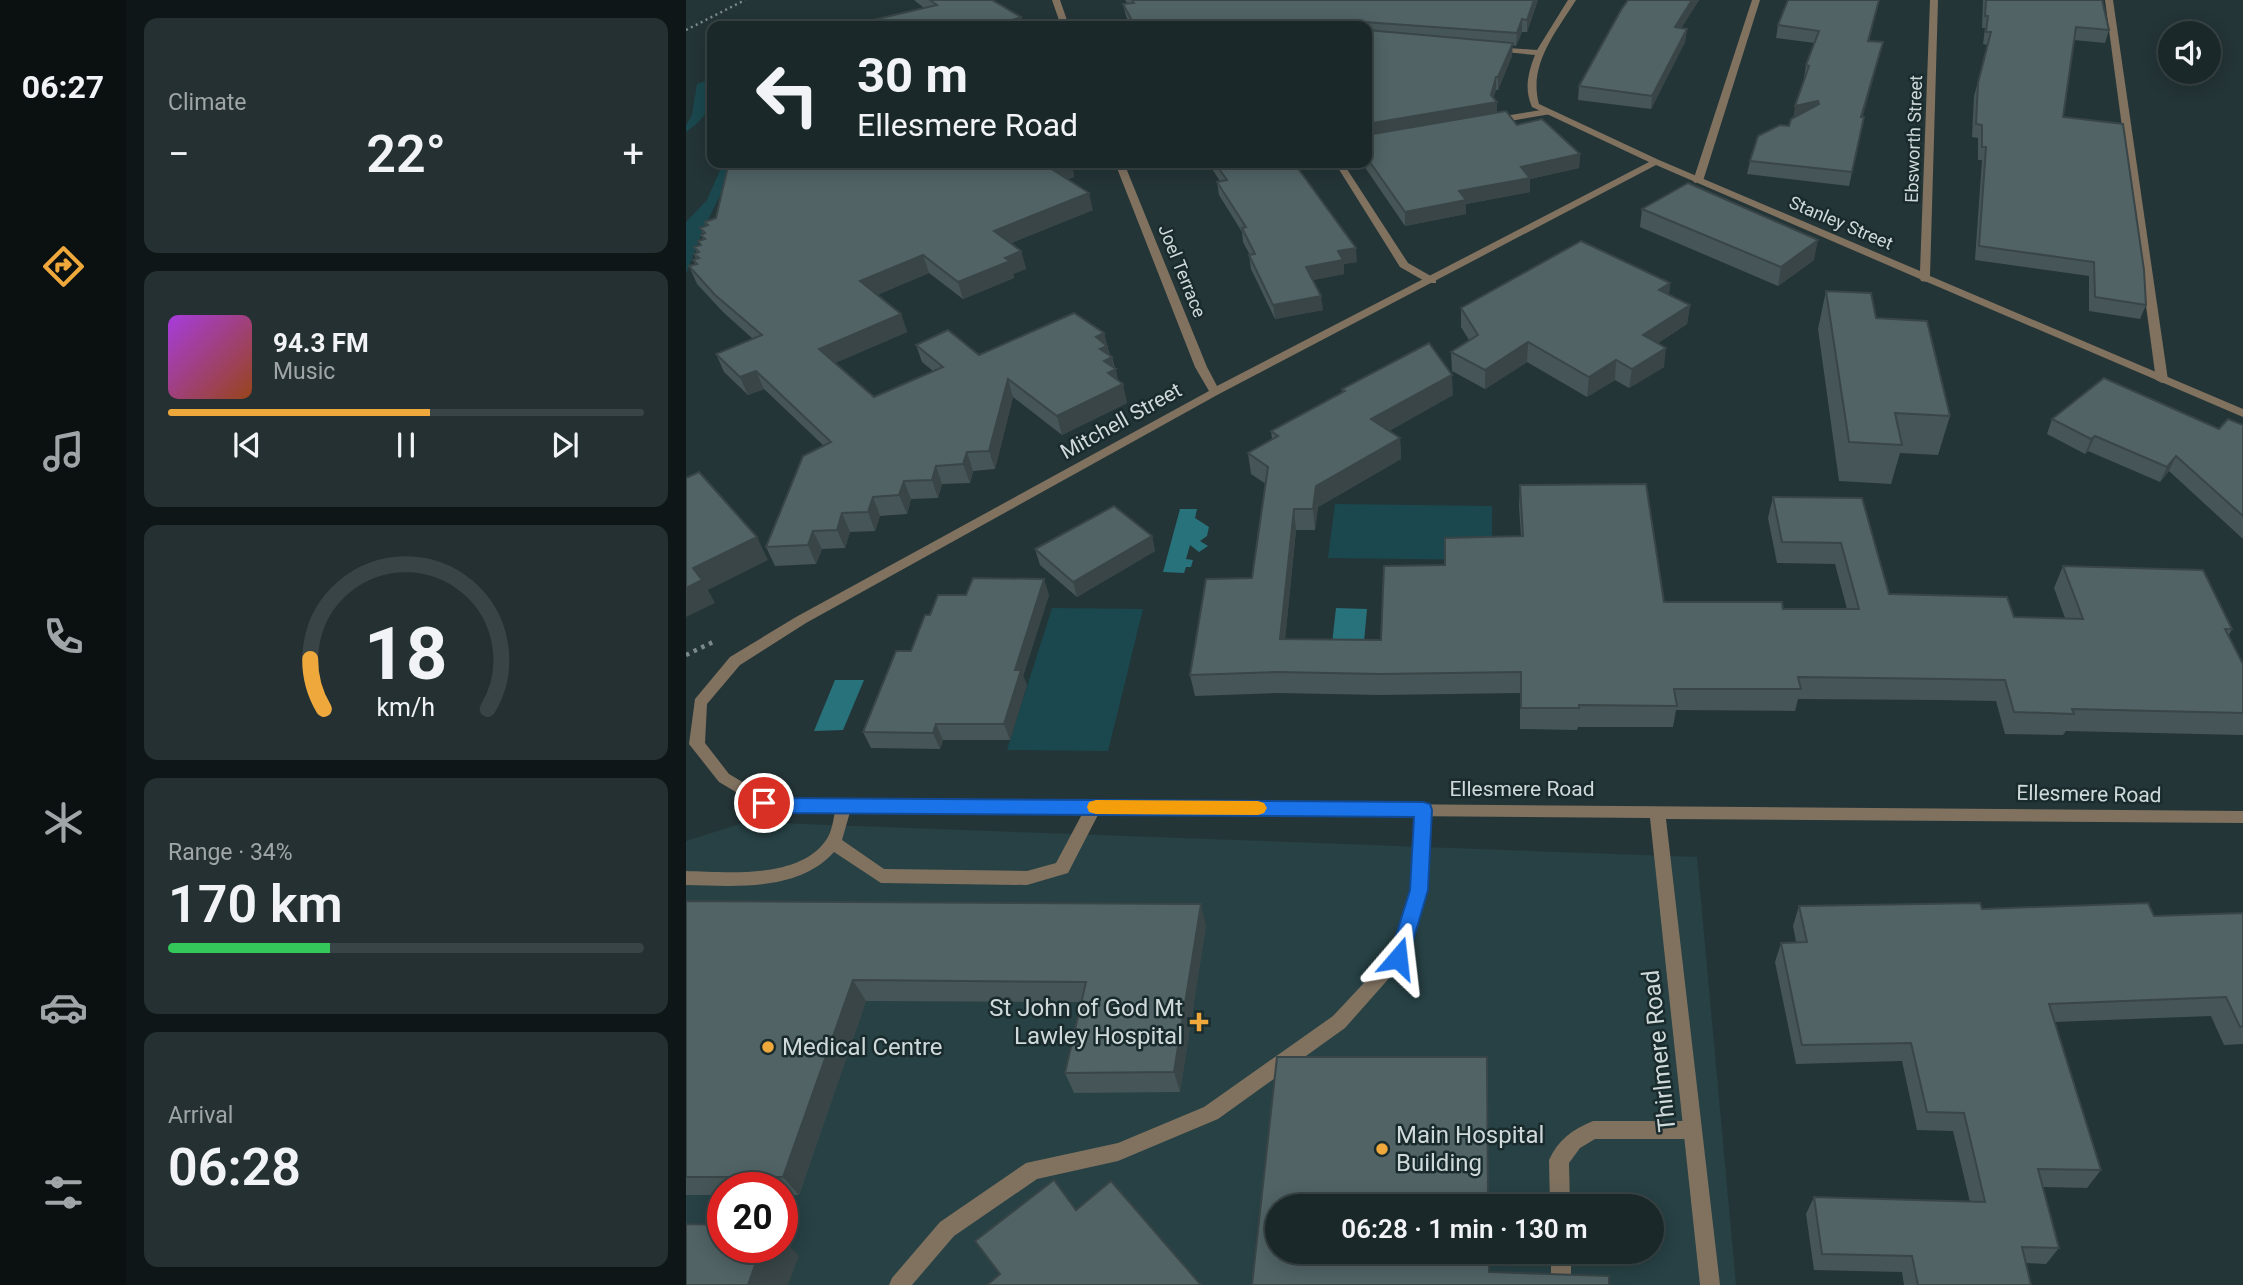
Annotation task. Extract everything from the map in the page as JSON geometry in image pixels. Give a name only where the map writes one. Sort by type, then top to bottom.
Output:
[{"type":"street","points":[[1056,0],[1063,21]]},
{"type":"street","points":[[1548,112],[1535,105],[1530,94],[1531,78],[1541,52],[1572,0]]},
{"type":"street","points":[[1698,181],[1756,0]]},
{"type":"street","name":"Ebsworth Street","points":[[1925,279],[1934,0]]},
{"type":"street","points":[[2109,0],[2162,380]]},
{"type":"street","points":[[1488,48],[1541,52]]},
{"type":"street","points":[[1483,123],[1548,112]]},
{"type":"street","name":"Stanley Street","points":[[1548,112],[1698,181],[2243,413]]},
{"type":"street","name":"Mitchell Street","points":[[724,778],[697,744],[700,703],[736,662],[801,620],[1215,392],[1656,162]]},
{"type":"street","name":"Joel Terrace","points":[[1121,168],[1202,368],[1215,392]]},
{"type":"street","points":[[1342,168],[1404,265],[1432,281]]},
{"type":"street","name":"Ellesmere Road","points":[[724,778],[768,806],[2243,817]]},
{"type":"street","points":[[686,878],[758,878],[802,870],[833,842],[844,805]]},
{"type":"street","points":[[833,842],[881,876],[1027,878],[1062,868],[1094,807]]},
{"type":"street","points":[[899,1285],[947,1229],[1033,1170],[1118,1152],[1211,1113],[1339,1022],[1398,958],[1419,890],[1423,810]]},
{"type":"street","name":"Thirlmere Road","points":[[1657,811],[1710,1285]]},
{"type":"street","points":[[1560,1194],[1559,1160],[1573,1140],[1593,1130],[1693,1130]]},
{"type":"street","points":[[1561,1264],[1561,1285]]},
{"type":"path","points":[[686,30],[745,0]]},
{"type":"shaded area","points":[[707,80],[707,110],[700,121],[686,132],[686,125],[692,115],[697,84]]},
{"type":"shaded area","points":[[721,168],[734,168],[704,228],[686,274],[686,222],[707,200]]},
{"type":"shaded area","points":[[1335,504],[1492,506],[1492,560],[1328,558]]},
{"type":"shaded area","points":[[1180,509],[1197,509],[1195,518],[1209,527],[1207,536],[1200,541],[1208,546],[1199,552],[1190,545],[1186,559],[1193,560],[1191,567],[1186,567],[1184,573],[1163,572]]},
{"type":"shaded area","points":[[1052,608],[1143,609],[1108,751],[1007,750]]},
{"type":"shaded area","points":[[1336,608],[1367,609],[1363,653],[1331,653]]},
{"type":"shaded area","points":[[835,680],[864,680],[843,730],[814,731]]},
{"type":"shaded area","name":"St John of God Mt Lawley Hospital","points":[[746,822],[1697,857],[1736,1285],[686,1285],[686,841]]},
{"type":"building","points":[[930,0],[992,0],[1021,17],[1008,21],[864,21],[937,5]]},
{"type":"building","points":[[1132,0],[1534,0],[1527,20],[1522,19],[1517,33],[1372,21],[1132,21],[1123,4],[1134,3]]},
{"type":"building","points":[[1628,0],[1692,0],[1675,27],[1687,29],[1652,96],[1579,86],[1621,10]]},
{"type":"building","points":[[1788,0],[1879,0],[1868,41],[1883,42],[1861,117],[1864,117],[1852,172],[1750,161],[1758,136],[1780,125],[1789,126],[1791,119],[1819,104],[1818,101],[1795,106],[1819,31],[1778,25]]},
{"type":"building","points":[[1986,0],[2102,0],[2109,30],[2076,27],[2063,117],[2123,124],[2144,270],[2146,305],[2095,297],[2094,262],[1979,246],[1986,147],[1982,147],[1982,125],[1976,124],[1978,83],[1991,32],[1986,32]]},
{"type":"building","points":[[1372,30],[1513,43],[1496,77],[1491,95],[1497,102],[1372,123]]},
{"type":"building","points":[[1506,111],[1517,125],[1542,119],[1580,154],[1521,167],[1530,178],[1459,191],[1466,200],[1405,212],[1372,165],[1372,134]]},
{"type":"building","points":[[728,168],[1050,168],[1089,193],[994,231],[1021,251],[1005,258],[1010,261],[958,282],[923,255],[860,281],[901,314],[819,349],[874,397],[943,367],[916,345],[948,330],[979,355],[1074,313],[1104,333],[1096,337],[1107,346],[1100,349],[1112,357],[1104,361],[1116,369],[1108,373],[1123,384],[1057,416],[1008,379],[989,451],[967,452],[963,464],[936,466],[932,480],[904,481],[899,495],[873,497],[868,512],[842,513],[837,530],[813,531],[808,545],[766,547],[803,456],[831,442],[756,371],[740,377],[716,354],[762,335],[715,295],[689,266],[697,264],[693,260],[699,258],[694,254],[699,252],[694,247],[701,245],[698,241],[705,239],[701,235],[705,233],[700,228],[708,225],[705,222],[716,218]]},
{"type":"building","points":[[1219,168],[1298,168],[1356,248],[1338,251],[1343,260],[1306,267],[1321,296],[1273,305],[1249,255],[1255,254],[1242,228],[1246,227],[1217,182],[1227,180]]},
{"type":"building","points":[[1688,183],[1818,240],[1781,267],[1642,209]]},
{"type":"building","points":[[1581,241],[1670,283],[1659,290],[1690,305],[1643,335],[1666,348],[1632,369],[1616,360],[1589,377],[1528,342],[1485,370],[1451,352],[1478,335],[1461,308]]},
{"type":"building","points":[[1826,291],[1871,293],[1876,318],[1927,321],[1950,416],[1895,413],[1902,445],[1849,442]]},
{"type":"building","points":[[1429,343],[1452,375],[1371,419],[1400,438],[1316,486],[1313,509],[1294,509],[1280,639],[1381,640],[1384,566],[1445,565],[1445,538],[1523,536],[1520,485],[1646,484],[1664,602],[1782,602],[1783,609],[1859,609],[1841,543],[1782,542],[1773,497],[1862,498],[1889,594],[2007,597],[2014,617],[2083,619],[2063,566],[2203,570],[2232,629],[2225,629],[2243,664],[2243,713],[2072,709],[2074,714],[2014,712],[2005,680],[1798,677],[1801,689],[1674,689],[1677,706],[1579,705],[1579,708],[1521,708],[1521,672],[1276,672],[1190,675],[1206,579],[1252,578],[1268,467],[1248,453],[1278,436],[1271,431],[1345,391],[1342,389]]},
{"type":"building","points":[[2104,378],[2219,429],[2228,419],[2243,425],[2243,516],[2176,456],[2167,467],[2095,436],[2091,439],[2052,419]]},
{"type":"building","points":[[699,472],[757,537],[693,568],[702,580],[686,588],[686,478]]},
{"type":"building","points":[[1114,506],[1152,536],[1073,582],[1035,549]]},
{"type":"building","points":[[973,578],[1044,579],[1015,670],[1021,670],[1004,724],[936,724],[933,733],[863,732],[896,651],[911,651],[925,615],[930,615],[938,595],[966,595]]},
{"type":"building","name":"Medical Centre","points":[[686,901],[1201,904],[1174,1072],[1065,1073],[1086,982],[853,980],[785,1172],[707,1172],[707,1177],[686,1177]]},
{"type":"building","points":[[1980,903],[1982,909],[2148,903],[2154,916],[2243,913],[2243,1026],[2240,1027],[2226,997],[2049,1004],[2101,1170],[2038,1169],[2059,1248],[2022,1247],[2031,1285],[1918,1285],[1912,1256],[1822,1254],[1814,1197],[1985,1202],[1964,1113],[1927,1112],[1911,1043],[1802,1045],[1781,943],[1807,942],[1799,906]]},
{"type":"building","name":"Main Hospital Building","points":[[1277,1057],[1487,1057],[1488,1194],[1265,1194],[1265,1264],[1489,1264],[1489,1272],[1609,1276],[1609,1285],[1252,1285]]},
{"type":"building","points":[[1054,1180],[1076,1210],[1111,1181],[1201,1285],[987,1285],[1000,1274],[975,1241]]},
{"type":"building","points":[[686,1224],[707,1225],[707,1263],[756,1263],[748,1285],[686,1285]]},
{"type":"slow traffic","points":[[1096,807],[1258,808]]},
{"type":"place","name":"St John of God Mt Lawley Hospital","points":[[1199,1022]]},
{"type":"place","name":"Medical Centre","points":[[768,1047]]},
{"type":"place","name":"Main Hospital Building","points":[[1382,1149]]},
{"type":"route","points":[[764,803],[768,806],[1423,810],[1419,890],[1398,958]]}]
